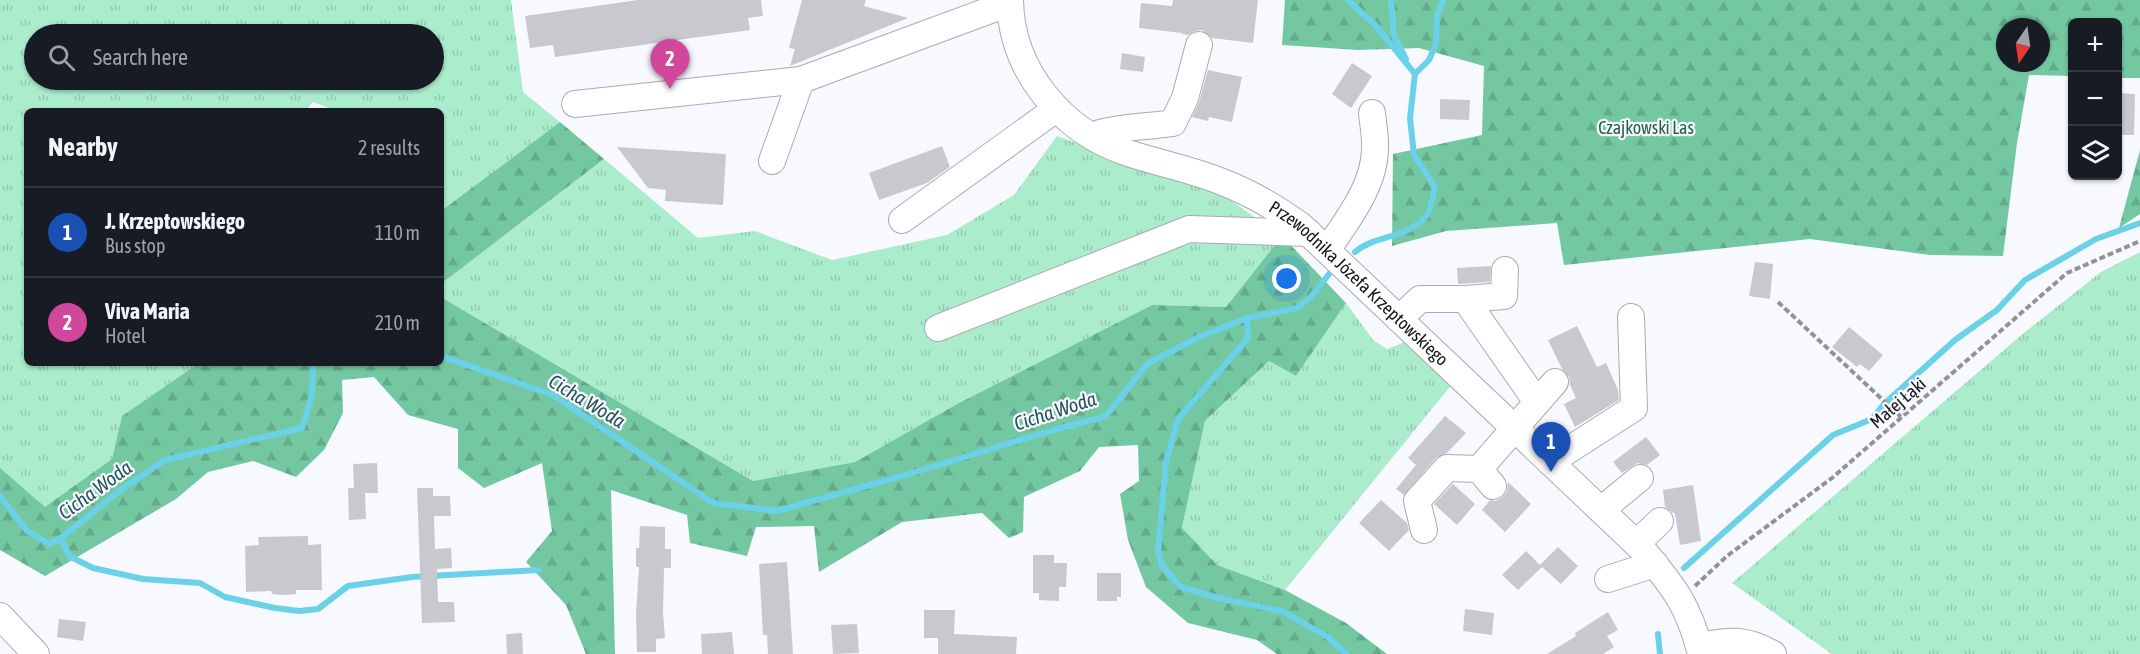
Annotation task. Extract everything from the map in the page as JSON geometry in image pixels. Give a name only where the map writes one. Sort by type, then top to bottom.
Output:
[{"type":"street","points":[[575,104],[801,81],[1010,3]]},
{"type":"street","name":"Przewodnika Józefa Krzeptowskiego","points":[[1010,3],[1019,51],[1026,68],[1056,109],[1096,140],[1127,153],[1221,181],[1279,210],[1318,241],[1637,543],[1655,564],[1686,610],[1700,650]]},
{"type":"street","points":[[1096,140],[1100,133],[1119,127],[1152,127],[1173,123],[1185,98],[1199,45]]},
{"type":"street","points":[[772,161],[801,81]]},
{"type":"street","points":[[902,220],[1056,109]]},
{"type":"street","points":[[938,328],[1189,229],[1318,241],[1357,203],[1371,177],[1375,150],[1372,113]]},
{"type":"street","points":[[1399,319],[1420,299],[1504,297],[1505,270]]},
{"type":"street","points":[[1465,299],[1537,402]]},
{"type":"street","points":[[1550,462],[1634,408],[1631,317]]},
{"type":"street","points":[[1424,530],[1417,501],[1447,468],[1486,477],[1515,428],[1555,382]]},
{"type":"street","points":[[1601,510],[1640,478]]},
{"type":"street","points":[[1637,543],[1660,520]]},
{"type":"street","points":[[1608,579],[1655,564]]},
{"type":"street","points":[[0,616],[34,653]]},
{"type":"street","points":[[1700,650],[1736,640],[1773,654]]},
{"type":"path","name":"Małej Łąki","points":[[1686,610],[1727,556],[1832,478],[2067,273],[2140,241]]},
{"type":"path","points":[[1778,302],[1901,417]]},
{"type":"green space","points":[[0,0],[511,0],[523,92],[560,122],[444,209],[444,108],[329,108],[313,102],[308,108],[24,108],[24,366],[195,366],[122,416],[112,459],[45,508],[0,469]]},
{"type":"green space","name":"Czajkowski Las","points":[[1285,0],[2140,0],[2140,78],[2122,78],[2122,18],[2068,18],[2068,76],[2029,75],[2017,143],[2003,256],[1930,255],[1810,239],[1564,265],[1557,223],[1446,231],[1392,246],[1393,154],[1482,135],[1484,66],[1419,48],[1358,50],[1282,45]]},
{"type":"green space","points":[[560,122],[604,159],[444,282],[444,209]]},
{"type":"green space","points":[[1057,136],[1223,195],[1282,236],[1226,307],[1152,305],[957,404],[855,462],[753,481],[444,299],[444,282],[604,159],[698,238],[755,231],[832,260],[947,235],[1014,195]]},
{"type":"green space","points":[[2140,150],[2140,214],[2119,228]]},
{"type":"green space","points":[[1282,236],[1346,303],[1296,376],[1269,361],[1205,421],[1182,528],[1217,565],[1285,590],[1346,623],[1387,654],[1277,654],[1257,640],[1188,623],[1146,587],[1128,540],[1120,494],[1139,481],[1138,445],[1099,447],[1080,471],[1024,497],[1023,532],[1009,538],[982,513],[902,522],[819,572],[814,526],[756,527],[747,556],[690,543],[687,515],[611,490],[615,654],[586,654],[566,605],[526,562],[552,531],[542,463],[484,488],[458,468],[458,429],[408,415],[374,377],[342,380],[343,413],[324,450],[296,477],[253,461],[208,472],[176,499],[45,576],[0,550],[0,468],[45,507],[112,459],[122,416],[195,366],[444,366],[444,299],[753,481],[855,462],[957,404],[1152,305],[1226,307]]},
{"type":"green space","points":[[2140,252],[2140,654],[1832,654],[1732,583],[2025,332],[2101,272]]},
{"type":"green space","points":[[1346,303],[1373,340],[1387,349],[1405,342],[1452,384],[1285,590],[1217,565],[1182,529],[1205,421],[1269,361],[1296,376]]},
{"type":"building","points":[[638,0],[761,0],[763,16],[748,18],[750,30],[555,57],[553,45],[530,48],[525,16]]},
{"type":"building","points":[[802,0],[866,0],[864,6],[908,18],[790,66],[795,49],[789,48]]},
{"type":"building","points":[[1173,0],[1258,0],[1253,43],[1212,38],[1202,30],[1188,35],[1139,28],[1141,3],[1172,6]]},
{"type":"building","points":[[1122,53],[1145,57],[1143,72],[1120,69]]},
{"type":"building","points":[[1352,63],[1372,76],[1351,108],[1332,94]]},
{"type":"building","points":[[1208,70],[1242,77],[1232,122],[1209,117],[1208,121],[1192,117]]},
{"type":"building","points":[[2122,93],[2135,94],[2134,135],[2122,135]]},
{"type":"building","points":[[1440,99],[1470,100],[1469,120],[1440,119]]},
{"type":"building","points":[[942,146],[950,167],[927,183],[879,200],[869,173]]},
{"type":"building","points":[[617,147],[726,154],[723,205],[665,201],[666,190],[648,188]]},
{"type":"building","points":[[1755,262],[1773,264],[1770,299],[1749,296]]},
{"type":"building","points":[[1491,266],[1490,282],[1458,284],[1457,268]]},
{"type":"building","points":[[1577,326],[1597,367],[1606,363],[1618,390],[1619,400],[1575,427],[1564,404],[1576,398],[1569,377],[1562,369],[1548,340]]},
{"type":"building","points":[[1849,327],[1883,355],[1869,371],[1860,364],[1857,367],[1832,347]]},
{"type":"building","points":[[1445,416],[1466,433],[1447,453],[1436,458],[1404,495],[1396,489],[1416,465],[1408,458]]},
{"type":"building","points":[[1646,437],[1660,455],[1647,465],[1637,463],[1622,473],[1613,462]]},
{"type":"building","points":[[377,463],[378,493],[365,493],[366,519],[349,520],[348,488],[354,488],[353,464]]},
{"type":"building","points":[[1508,482],[1531,504],[1505,532],[1482,510],[1490,500],[1496,501],[1503,497],[1507,491]]},
{"type":"building","points":[[1453,484],[1475,504],[1457,525],[1434,504]]},
{"type":"building","points":[[1693,485],[1701,541],[1680,545],[1675,514],[1665,507],[1663,490]]},
{"type":"building","points":[[417,488],[433,488],[433,496],[450,496],[451,516],[434,516],[435,549],[451,548],[452,568],[437,569],[438,602],[454,602],[455,622],[422,623]]},
{"type":"building","points":[[1381,500],[1407,523],[1409,530],[1389,551],[1359,523]]},
{"type":"building","points":[[640,526],[665,527],[665,549],[671,549],[671,568],[664,568],[665,638],[656,639],[656,652],[637,652],[636,614],[639,567],[636,567],[636,548],[639,548]]},
{"type":"building","points":[[308,536],[308,545],[321,544],[322,590],[296,590],[296,594],[283,595],[272,594],[271,591],[246,592],[245,546],[259,545],[258,537]]},
{"type":"building","points":[[1558,547],[1578,566],[1561,584],[1542,567],[1518,590],[1502,575],[1526,551],[1540,565]]},
{"type":"building","points":[[1033,555],[1054,555],[1054,563],[1067,563],[1066,587],[1059,587],[1059,601],[1039,600],[1039,593],[1033,593]]},
{"type":"building","points":[[787,562],[793,654],[768,654],[767,635],[763,635],[759,564]]},
{"type":"building","points":[[1097,573],[1121,573],[1121,597],[1117,597],[1117,601],[1097,601]]},
{"type":"building","points":[[1465,609],[1494,613],[1492,635],[1463,631]]},
{"type":"building","points":[[924,610],[955,610],[954,634],[1017,637],[1016,654],[938,654],[938,638],[924,638]]},
{"type":"building","points":[[1608,612],[1618,630],[1607,636],[1614,647],[1603,654],[1547,654],[1576,636],[1575,633]]},
{"type":"building","points":[[59,619],[86,622],[83,641],[57,637]]},
{"type":"building","points":[[857,624],[859,653],[833,654],[831,625]]},
{"type":"building","points":[[732,632],[734,654],[702,654],[701,634]]},
{"type":"building","points":[[522,633],[523,654],[507,654],[506,634]]},
{"type":"waterway","points":[[1348,0],[1376,26],[1415,74]]},
{"type":"waterway","points":[[1391,0],[1394,36],[1406,59]]},
{"type":"waterway","points":[[1355,252],[1363,246],[1402,233],[1420,223],[1430,209],[1435,187],[1414,155],[1410,118],[1415,74],[1429,60],[1436,44],[1437,16],[1443,0]]},
{"type":"waterway","points":[[1684,568],[1833,435],[1872,419],[1884,404],[1955,340],[1997,310],[2025,280],[2096,239],[2140,223]]},
{"type":"waterway","points":[[1247,318],[1297,308],[1311,297],[1329,274]]},
{"type":"waterway","name":"Cicha Woda","points":[[444,357],[553,395],[713,503],[777,511],[1106,416],[1147,364],[1199,337],[1247,318],[1248,338],[1178,419],[1166,462],[1158,551],[1162,566],[1181,587],[1218,598],[1282,611],[1328,637],[1346,654]]},
{"type":"waterway","name":"Cicha Woda","points":[[0,496],[27,531],[49,544],[61,538],[122,489],[165,460],[302,428],[312,395],[313,366]]},
{"type":"waterway","points":[[61,538],[69,556],[93,568],[143,579],[200,583],[225,597],[299,611],[318,609],[348,586],[412,577],[539,570]]},
{"type":"waterway","points":[[1658,634],[1660,654]]},
{"type":"place","name":"Viva Maria","points":[[670,89]]},
{"type":"place","name":"J. Krzeptowskiego","points":[[1551,472]]}]
